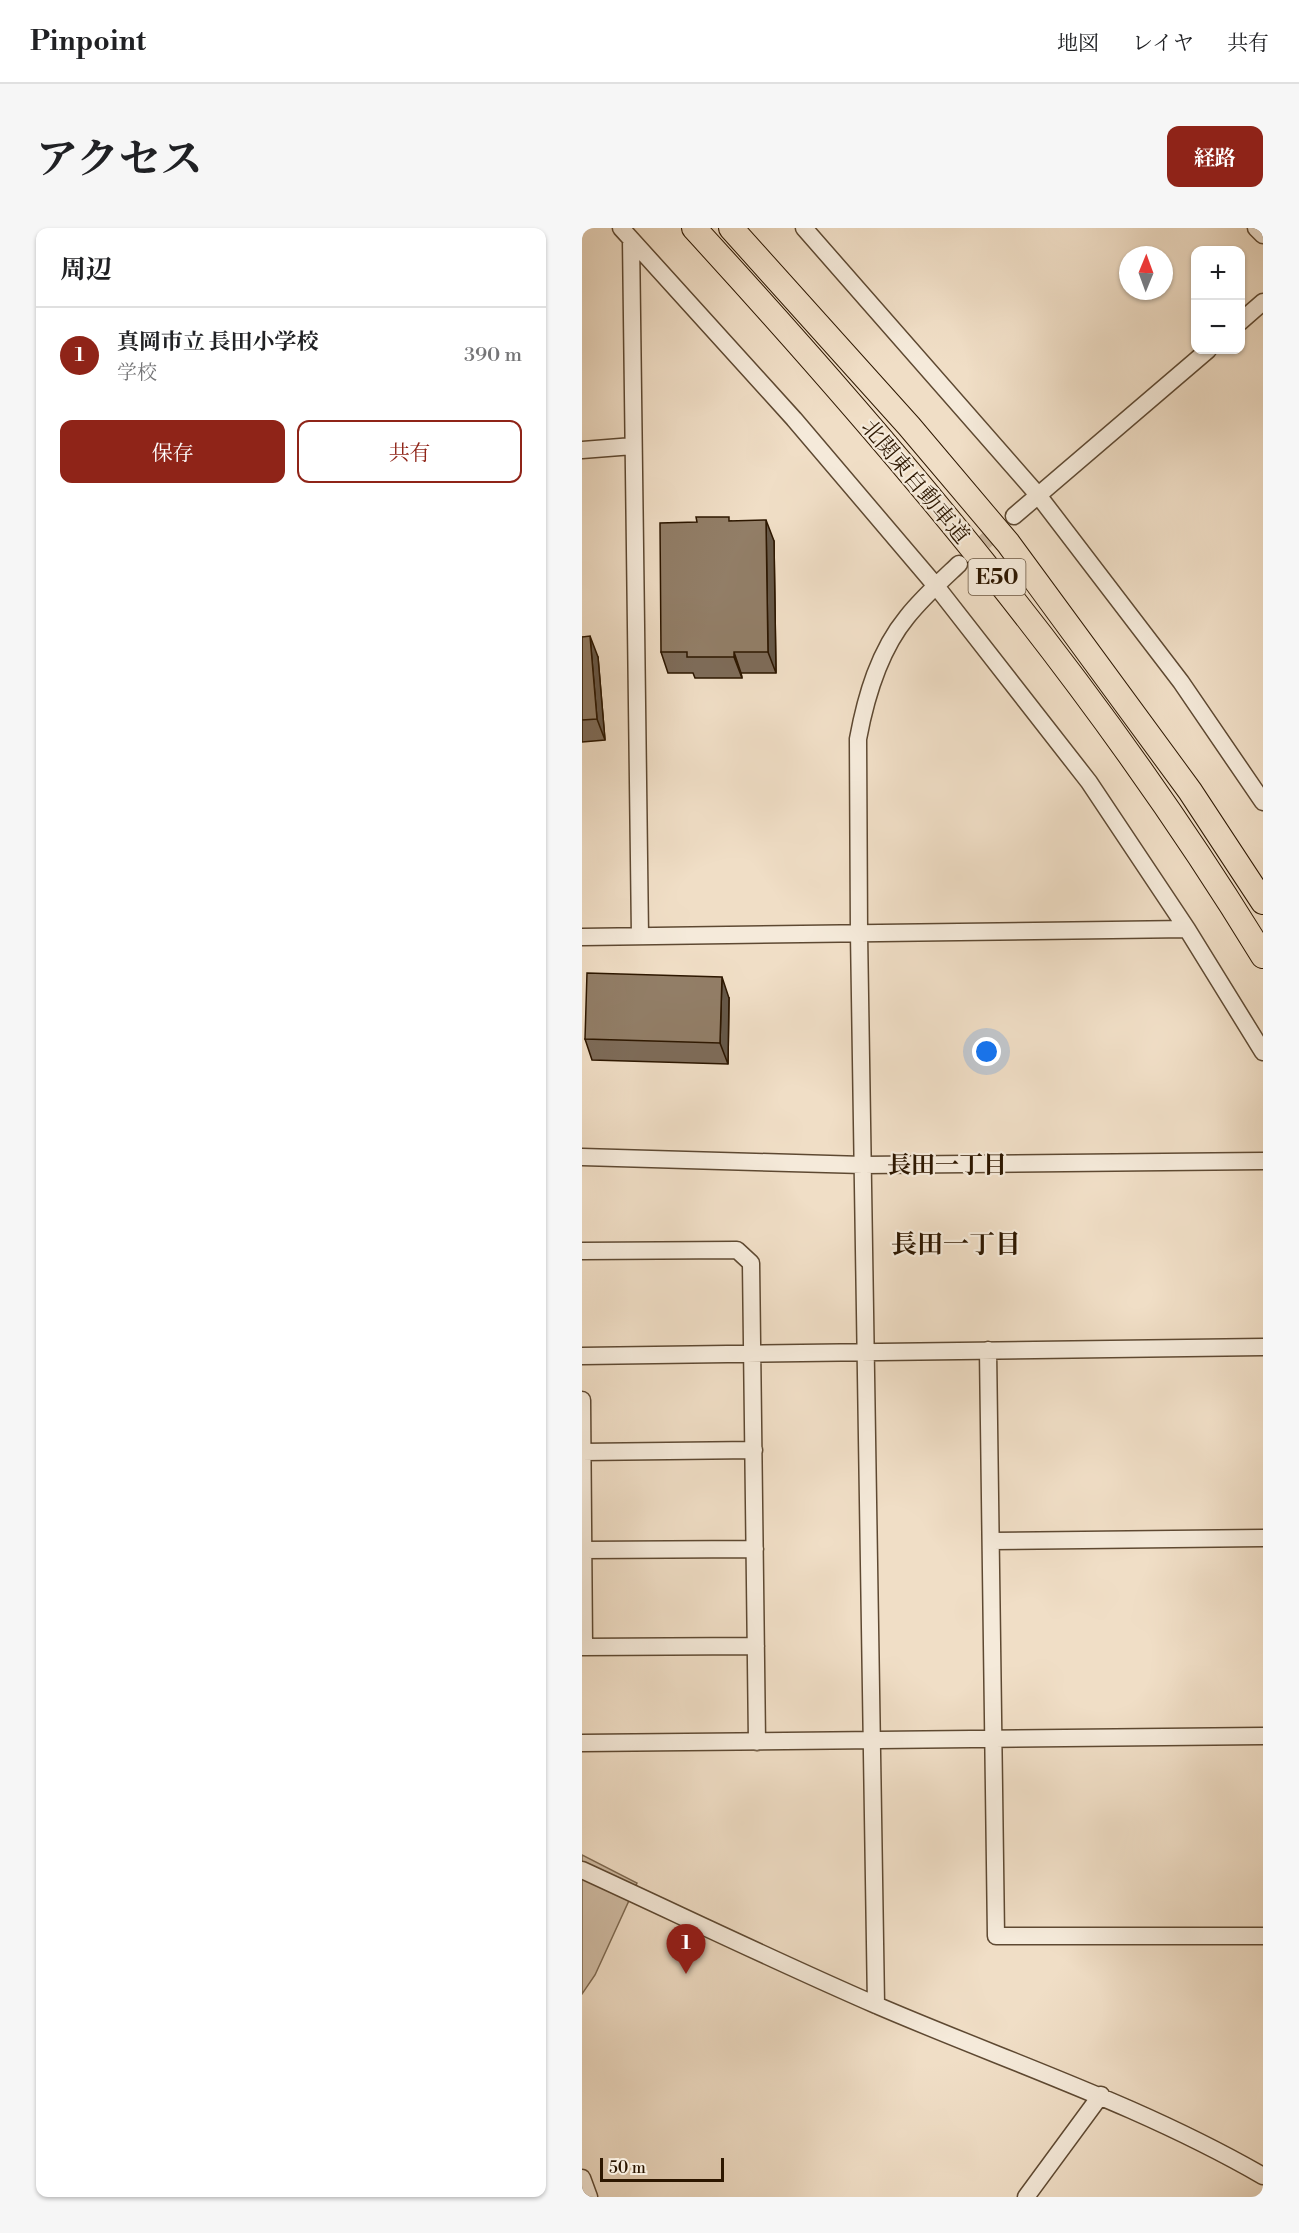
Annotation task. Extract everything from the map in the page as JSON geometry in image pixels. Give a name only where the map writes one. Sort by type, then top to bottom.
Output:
[{"type":"highway","name":"北関東自動車道","points":[[694,228],[771,313],[987,564],[1097,710],[1236,911],[1263,956]]},
{"type":"highway","name":"北関東自動車道","points":[[731,228],[901,418],[1008,543],[1190,791],[1262,901]]},
{"type":"street","points":[[804,228],[1038,495],[1181,682],[1263,802]]},
{"type":"street","points":[[1256,228],[1263,235]]},
{"type":"street","points":[[626,233],[633,446],[640,936]]},
{"type":"street","points":[[626,233],[794,419],[936,586],[1089,783],[1263,1052]]},
{"type":"street","points":[[1245,318],[1263,302]]},
{"type":"street","points":[[1014,516],[1203,354]]},
{"type":"street","points":[[582,450],[633,446]]},
{"type":"street","points":[[876,2005],[858,739],[872,682],[886,650],[906,617],[959,564]]},
{"type":"street","points":[[582,937],[1186,930]]},
{"type":"street","points":[[582,1157],[863,1165],[1263,1161]]},
{"type":"street","points":[[582,1251],[737,1250],[751,1263],[757,1742]]},
{"type":"street","points":[[582,1356],[1263,1347]]},
{"type":"street","points":[[988,1350],[996,1936],[1263,1936]]},
{"type":"street","points":[[582,1400],[583,1647],[756,1646]]},
{"type":"street","points":[[582,1452],[754,1450]]},
{"type":"street","points":[[992,1541],[1263,1538]]},
{"type":"street","points":[[583,1550],[755,1550]]},
{"type":"street","points":[[582,1743],[1263,1736]]},
{"type":"street","points":[[582,1870],[876,2005],[1101,2095],[1180,2132],[1263,2176]]},
{"type":"street","points":[[1026,2197],[1101,2095]]},
{"type":"street","points":[[582,2178],[589,2197]]},
{"type":"shaded area","points":[[582,1855],[637,1883],[595,1975],[582,1994]]},
{"type":"building","points":[[696,517],[729,517],[729,521],[766,520],[768,652],[734,652],[734,657],[687,657],[687,652],[661,652],[660,523],[697,522]]},
{"type":"building","points":[[590,636],[597,719],[582,720],[582,637]]},
{"type":"building","points":[[587,973],[722,977],[720,1043],[585,1039]]},
{"type":"tunnel","points":[[966,558],[1006,523]]},
{"type":"place","name":"真岡市立 長田小学校","points":[[686,1974]]},
{"type":"district","name":"長田一丁目","points":[[947,1165]]},
{"type":"district","name":"長田一丁目","points":[[956,1244]]}]
